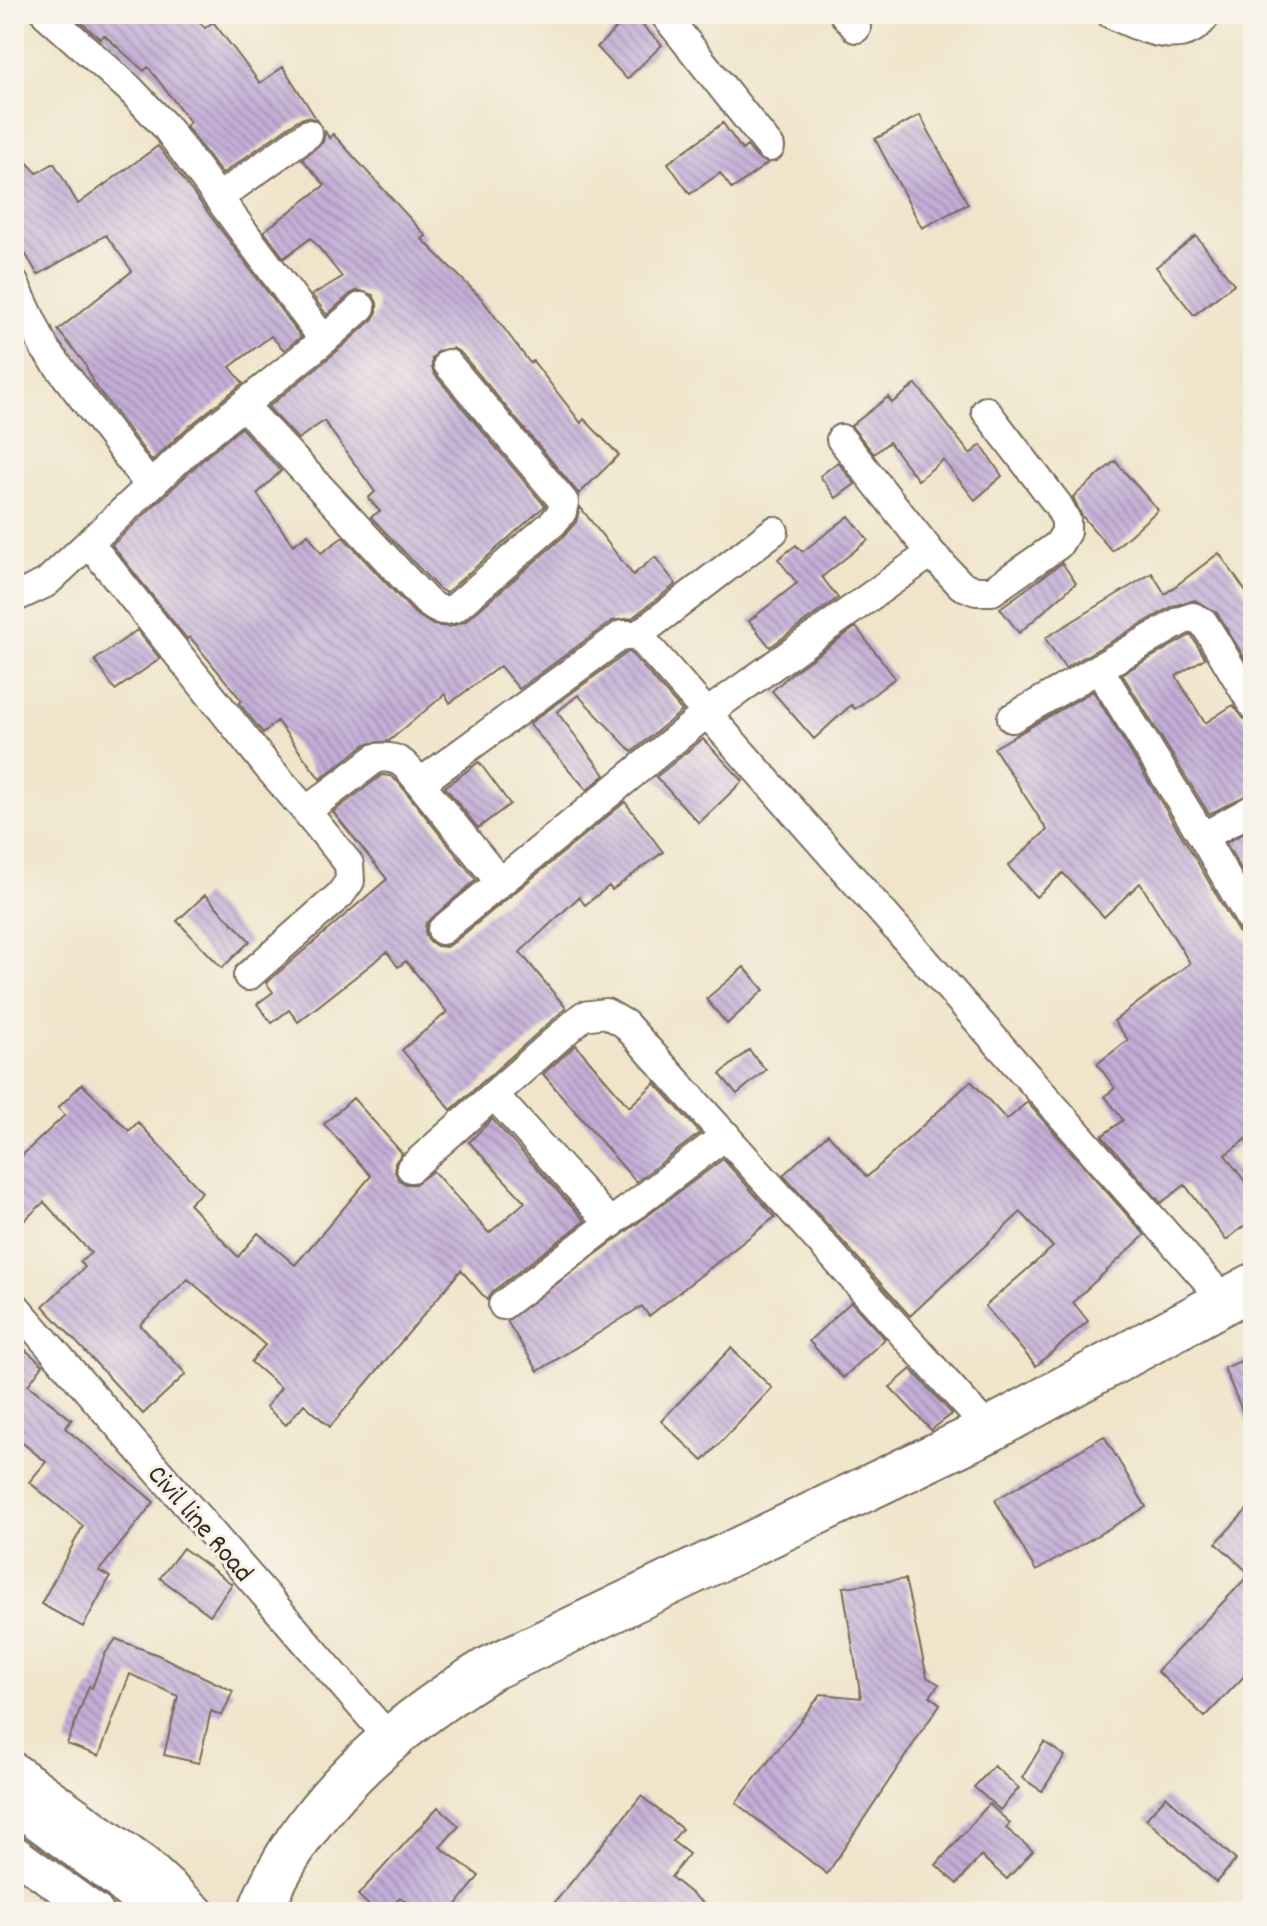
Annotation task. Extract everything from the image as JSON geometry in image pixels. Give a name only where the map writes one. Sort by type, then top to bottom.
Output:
[{"type":"highway","points":[[260,1912],[289,1853],[326,1802],[389,1738],[437,1701],[487,1670],[989,1430],[1239,1294]]},
{"type":"main road","points":[[14,1803],[119,1880],[153,1912]]},
{"type":"street","points":[[46,14],[130,89],[156,117],[324,340]]},
{"type":"street","points":[[664,14],[770,147]]},
{"type":"street","points":[[1111,14],[1162,34],[1182,34],[1207,14]]},
{"type":"street","points":[[218,198],[308,134]]},
{"type":"street","points":[[14,283],[44,347],[150,486]]},
{"type":"street","points":[[14,598],[46,583],[197,442],[361,307]]},
{"type":"street","points":[[243,405],[426,601],[435,609],[446,612],[455,608],[553,523],[562,512],[564,502],[448,364]]},
{"type":"street","points":[[841,439],[931,553],[961,585],[976,591],[992,591],[1058,545],[1066,532],[1066,520],[1058,505],[986,411]]},
{"type":"street","points":[[420,783],[622,635],[638,635],[774,531]]},
{"type":"street","points":[[89,543],[349,864],[350,881],[340,895],[248,976]]},
{"type":"street","points":[[442,930],[707,713],[931,553]]},
{"type":"street","points":[[1012,718],[1193,617],[1203,622],[1253,705]]},
{"type":"street","points":[[638,635],[1239,1294]]},
{"type":"street","points":[[1099,669],[1253,924]]},
{"type":"street","points":[[306,811],[376,758],[390,756],[406,764],[499,881]]},
{"type":"street","points":[[1203,837],[1253,809]]},
{"type":"street","points":[[411,1168],[583,1016],[606,1013],[625,1024],[989,1430]]},
{"type":"street","points":[[494,1095],[611,1224]]},
{"type":"street","points":[[503,1305],[726,1135]]},
{"type":"street","name":"Civil line Road","points":[[14,1305],[389,1738]]},
{"type":"street","points":[[14,1770],[144,1863],[197,1912]]},
{"type":"street","points":[[14,1853],[96,1912]]},
{"type":"building","points":[[72,14],[190,14],[205,28],[213,22],[260,83],[283,67],[317,120],[307,117],[298,120],[222,174],[186,126],[190,122],[148,67],[144,71],[104,35],[100,39]]},
{"type":"building","points":[[631,14],[662,45],[627,79],[597,47]]},
{"type":"building","points":[[920,115],[968,204],[922,228],[875,139]]},
{"type":"building","points":[[723,123],[742,150],[747,146],[757,158],[768,163],[732,189],[720,173],[690,194],[668,163]]},
{"type":"building","points":[[325,131],[329,138],[333,134],[426,236],[422,239],[481,298],[581,423],[584,419],[619,455],[579,494],[461,353],[453,348],[438,351],[432,359],[435,375],[545,506],[446,593],[371,517],[380,511],[368,498],[375,492],[324,421],[298,439],[268,407],[335,353],[377,312],[373,295],[358,290],[327,315],[312,295],[342,277],[311,238],[284,258],[264,231],[325,185],[302,159],[323,142]]},
{"type":"building","points":[[158,146],[301,337],[284,350],[271,336],[230,367],[243,383],[152,461],[58,330],[132,271],[106,235],[38,275],[14,235],[14,149],[37,173],[54,163],[78,204]]},
{"type":"building","points":[[1196,236],[1234,284],[1194,315],[1156,267]]},
{"type":"building","points":[[916,384],[970,454],[981,445],[1002,476],[975,500],[943,460],[918,480],[889,442],[874,454],[851,426],[888,397],[892,403]]},
{"type":"building","points":[[241,428],[281,471],[257,494],[293,545],[308,534],[321,553],[343,537],[414,613],[433,625],[449,627],[466,621],[564,536],[576,522],[580,507],[633,575],[655,557],[676,584],[632,618],[612,621],[519,689],[500,666],[450,703],[445,694],[389,741],[366,744],[320,779],[277,721],[263,733],[239,703],[242,701],[190,637],[187,639],[112,545]]},
{"type":"building","points":[[1115,461],[1158,510],[1112,551],[1082,516],[1073,497]]},
{"type":"building","points":[[838,462],[855,484],[836,498],[820,476]]},
{"type":"building","points":[[849,516],[868,540],[822,577],[838,598],[770,647],[749,621],[797,583],[778,559],[796,545],[802,552]]},
{"type":"building","points":[[1219,553],[1253,602],[1253,672],[1217,613],[1195,600],[1173,606],[1065,668],[1045,638],[1152,573],[1165,594]]},
{"type":"building","points":[[1062,563],[1076,583],[1019,633],[1000,608]]},
{"type":"building","points":[[856,627],[895,678],[855,709],[851,705],[814,739],[772,691]]},
{"type":"building","points":[[137,630],[160,659],[115,690],[95,660]]},
{"type":"building","points":[[1191,635],[1205,658],[1176,676],[1205,723],[1233,705],[1244,719],[1253,722],[1253,792],[1209,814],[1122,674]]},
{"type":"building","points":[[628,652],[682,711],[632,752],[578,695],[557,712],[605,775],[587,790],[529,724]]},
{"type":"building","points":[[1093,691],[1238,932],[1245,939],[1253,941],[1253,1134],[1225,1155],[1253,1192],[1253,1219],[1226,1240],[1185,1185],[1161,1203],[1102,1136],[1123,1120],[1105,1096],[1115,1088],[1097,1064],[1128,1040],[1114,1021],[1190,963],[1140,883],[1104,917],[1063,873],[1036,897],[1008,866],[1047,830],[994,748]]},
{"type":"building","points":[[703,739],[743,781],[699,823],[656,777]]},
{"type":"building","points":[[479,762],[510,804],[478,828],[445,787]]},
{"type":"building","points":[[382,775],[398,782],[476,880],[426,923],[428,940],[437,946],[446,947],[453,943],[625,802],[663,852],[612,890],[609,886],[585,905],[579,897],[520,952],[566,1008],[451,1110],[402,1050],[447,1012],[406,961],[398,967],[387,952],[298,1022],[289,1010],[272,1023],[257,1004],[273,992],[266,983],[387,879],[333,812]]},
{"type":"building","points":[[1251,829],[1253,833],[1253,890],[1226,843]]},
{"type":"building","points":[[205,895],[250,941],[222,968],[177,921]]},
{"type":"building","points":[[744,967],[764,990],[727,1024],[706,999]]},
{"type":"building","points":[[576,1045],[629,1107],[655,1083],[700,1133],[636,1182],[543,1074]]},
{"type":"building","points":[[749,1050],[766,1070],[737,1094],[720,1074]]},
{"type":"building","points":[[971,1081],[1007,1120],[1027,1102],[1145,1235],[1073,1302],[1088,1321],[1036,1366],[985,1306],[1053,1247],[1021,1212],[910,1316],[783,1175],[828,1134],[867,1177]]},
{"type":"building","points":[[82,1084],[129,1131],[138,1122],[202,1192],[189,1204],[238,1257],[258,1233],[295,1265],[371,1176],[324,1124],[353,1098],[402,1153],[395,1163],[399,1180],[415,1184],[433,1171],[489,1233],[525,1202],[469,1142],[492,1119],[585,1221],[493,1291],[487,1300],[461,1270],[330,1427],[304,1404],[286,1425],[266,1407],[281,1388],[251,1362],[265,1345],[188,1279],[140,1325],[186,1374],[143,1414],[43,1306],[85,1267],[80,1262],[91,1253],[44,1202],[14,1230],[14,1163],[65,1115],[58,1108]]},
{"type":"building","points":[[723,1159],[775,1217],[649,1316],[642,1306],[538,1371],[507,1321]]},
{"type":"building","points":[[851,1302],[885,1339],[843,1378],[809,1341]]},
{"type":"building","points":[[14,1340],[43,1365],[28,1385],[72,1420],[65,1428],[154,1502],[99,1571],[110,1577],[83,1627],[41,1604],[83,1526],[29,1482],[46,1462],[14,1436]]},
{"type":"building","points":[[731,1348],[772,1388],[703,1461],[661,1421]]},
{"type":"building","points":[[1253,1356],[1253,1436],[1224,1368]]},
{"type":"building","points":[[911,1369],[952,1414],[931,1430],[890,1387]]},
{"type":"building","points":[[1104,1436],[1146,1507],[1036,1571],[995,1500]]},
{"type":"building","points":[[1253,1503],[1253,1667],[1205,1717],[1157,1671],[1250,1574],[1216,1543]]},
{"type":"building","points":[[183,1548],[232,1584],[210,1615],[160,1578]]},
{"type":"building","points":[[905,1579],[927,1677],[939,1684],[930,1696],[940,1704],[827,1874],[736,1803],[821,1694],[861,1698],[843,1587]]},
{"type":"building","points":[[116,1639],[158,1655],[233,1691],[222,1716],[211,1711],[199,1763],[164,1755],[178,1696],[130,1674],[99,1756],[67,1744],[89,1686],[92,1688],[105,1654]]},
{"type":"building","points":[[1044,1742],[1065,1756],[1042,1791],[1022,1778]]},
{"type":"building","points":[[994,1766],[1019,1788],[1000,1810],[974,1787]]},
{"type":"building","points":[[641,1796],[682,1829],[672,1841],[689,1854],[671,1877],[714,1912],[633,1912],[620,1902],[612,1912],[547,1912]]},
{"type":"building","points":[[1166,1796],[1236,1860],[1216,1882],[1146,1819]]},
{"type":"building","points":[[989,1804],[1010,1823],[1006,1828],[1033,1851],[1007,1879],[981,1856],[957,1884],[936,1865]]},
{"type":"building","points":[[438,1807],[459,1826],[440,1847],[479,1876],[451,1912],[420,1912],[400,1897],[386,1912],[376,1912],[358,1895]]}]
